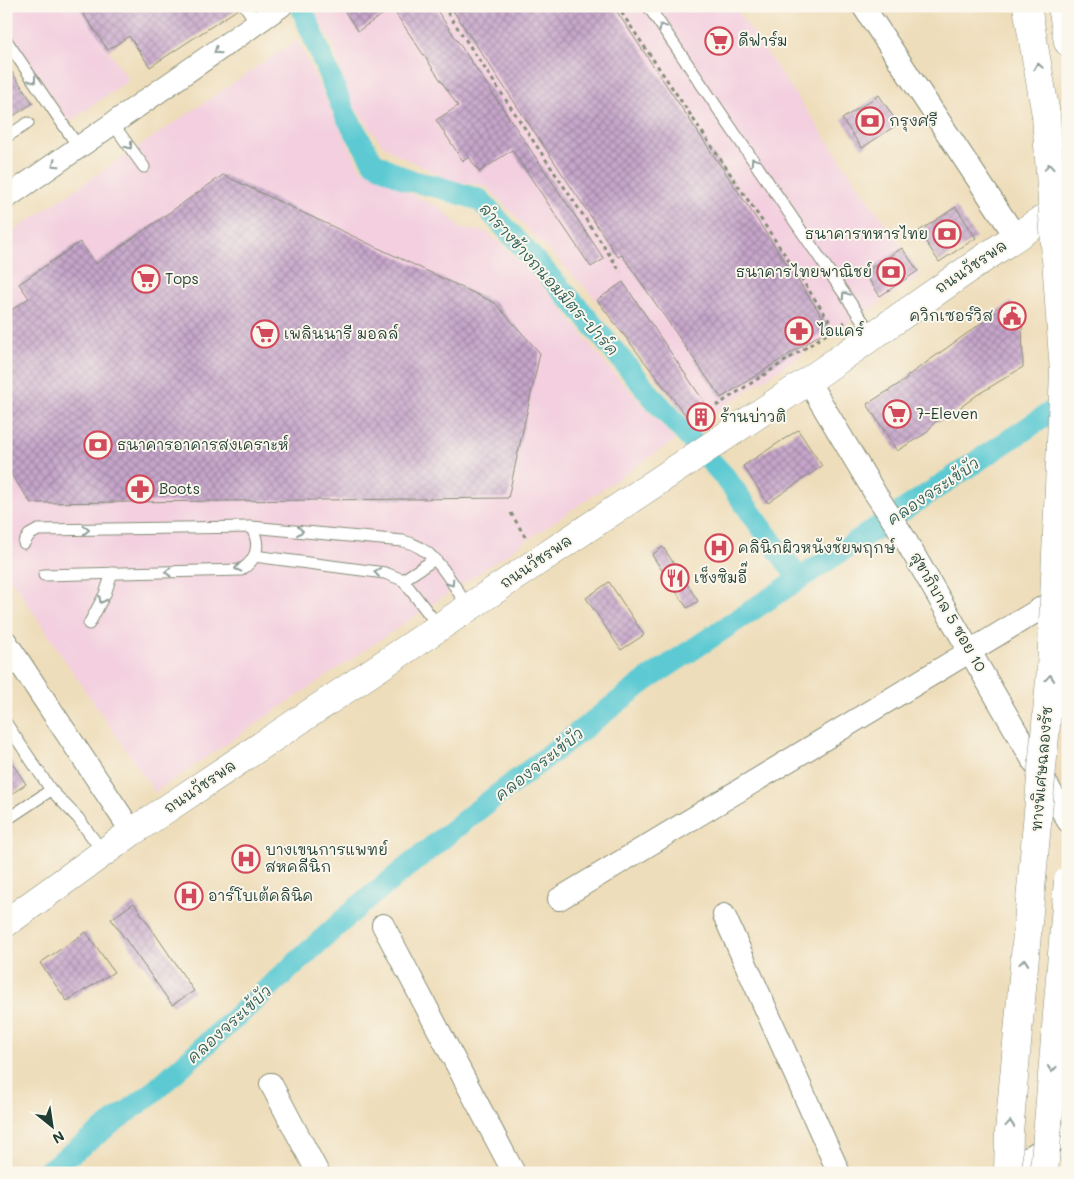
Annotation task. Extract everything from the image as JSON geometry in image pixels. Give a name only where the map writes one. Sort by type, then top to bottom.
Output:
[{"type":"main road","name":"ทางพิเศษฉลองรัช","points":[[1007,1173],[1009,1132],[1051,669],[1064,373],[1046,114],[1028,6]]},
{"type":"main road","points":[[1062,6],[1068,42]]},
{"type":"main road","name":"ถนนวัชรพล","points":[[6,923],[132,832],[808,381],[1068,202]]},
{"type":"main road","points":[[1044,1173],[1068,880]]},
{"type":"street","points":[[863,6],[1016,236]]},
{"type":"street","points":[[6,198],[113,124],[251,15],[279,7]]},
{"type":"street","name":"สุขาภิบาล 5 ซอย 10","points":[[808,381],[875,493],[902,534],[1068,821]]},
{"type":"street","points":[[558,899],[1068,593]]},
{"type":"street","points":[[6,642],[132,832]]},
{"type":"street","points":[[724,915],[839,1173]]},
{"type":"street","points":[[383,925],[514,1173]]},
{"type":"street","points":[[271,1084],[318,1173]]},
{"type":"street","points":[[1007,1173],[1068,1133]]},
{"type":"lane","points":[[648,6],[873,336]]},
{"type":"lane","points":[[6,40],[79,148]]},
{"type":"lane","points":[[6,137],[28,123]]},
{"type":"lane","points":[[113,124],[144,167]]},
{"type":"lane","points":[[24,543],[29,536],[38,530],[251,527],[403,541],[417,546],[435,558],[468,607]]},
{"type":"lane","points":[[44,576],[241,570],[249,565],[258,547],[257,537],[251,527]]},
{"type":"lane","points":[[254,556],[385,573],[403,580],[439,627]]},
{"type":"lane","points":[[403,580],[435,558]]},
{"type":"lane","points":[[89,624],[105,594],[112,574]]},
{"type":"lane","points":[[6,723],[51,790],[78,818],[104,852]]},
{"type":"lane","points":[[6,820],[51,790]]},
{"type":"path","points":[[443,6],[621,272]]},
{"type":"path","points":[[617,6],[836,328],[814,340],[716,406]]},
{"type":"path","points":[[511,513],[538,560]]},
{"type":"shaded area","points":[[6,6],[78,6],[129,80],[69,122],[6,31]]},
{"type":"shaded area","points":[[311,6],[734,6],[921,275],[694,426],[597,300],[486,186],[452,181],[398,155],[383,145],[349,100],[334,47]]},
{"type":"shaded area","points":[[297,40],[360,168],[442,209],[460,228],[487,232],[514,256],[554,299],[609,368],[675,440],[155,792],[6,571],[6,236]]},
{"type":"building","points":[[78,6],[236,6],[238,9],[150,67],[129,36],[108,50]]},
{"type":"building","points":[[341,6],[434,6],[604,259],[591,267],[512,150],[479,172],[469,157],[463,161],[436,120],[458,106],[392,8],[358,31]]},
{"type":"building","points":[[450,6],[613,6],[830,328],[721,398],[622,255],[618,257]]},
{"type":"building","points":[[11,71],[33,103],[6,121],[6,75]]},
{"type":"building","name":"กรุงศรี","points":[[879,95],[898,124],[862,148],[842,119]]},
{"type":"building","name":"เพลินนารี มอลล์","points":[[223,175],[495,303],[540,353],[508,498],[31,503],[6,467],[6,314],[29,298],[19,284],[80,242],[96,264]]},
{"type":"building","name":"ธนาคารทหารไทย","points":[[956,207],[976,238],[939,262],[919,231]]},
{"type":"building","name":"ธนาคารไทยพาณิชย์","points":[[902,248],[918,271],[880,296],[864,273]]},
{"type":"building","points":[[623,282],[713,415],[694,426],[597,300]]},
{"type":"building","points":[[1011,302],[1022,320],[1023,367],[977,395],[946,418],[935,422],[926,433],[897,451],[867,404],[907,379],[906,377]]},
{"type":"building","points":[[798,430],[822,466],[768,503],[743,466]]},
{"type":"building","name":"เช็งซิมอี๊","points":[[663,547],[698,601],[687,608],[652,555]]},
{"type":"building","points":[[609,582],[644,635],[621,650],[586,598]]},
{"type":"building","points":[[6,754],[26,784],[6,798]]},
{"type":"building","points":[[134,903],[194,991],[172,1005],[111,919]]},
{"type":"building","points":[[86,932],[114,972],[67,1001],[40,963]]},
{"type":"waterway","name":"ลำรางข้างถนอมมิตร-ปาร์ค","points":[[301,6],[345,114],[373,162],[407,180],[480,200],[582,312],[655,400],[725,477],[799,579]]},
{"type":"waterway","name":"คลองจระเข้บัว","points":[[45,1173],[151,1094],[360,905],[470,816],[645,681],[1068,401]]},
{"type":"place","name":"ดีฟาร์ม","points":[[719,41]]},
{"type":"place","name":"กรุงศรี","points":[[870,121]]},
{"type":"place","name":"ธนาคารทหารไทย","points":[[947,234]]},
{"type":"place","name":"ธนาคารไทยพาณิชย์","points":[[891,272]]},
{"type":"place","name":"Tops","points":[[146,279]]},
{"type":"place","name":"ควิกเซอร์วิส","points":[[1012,316]]},
{"type":"place","name":"ไอแคร์","points":[[799,331]]},
{"type":"place","name":"เพลินนารี มอลล์","points":[[265,334]]},
{"type":"place","name":"7-Eleven","points":[[897,414]]},
{"type":"place","name":"ร้านบ่าวติ","points":[[701,417]]},
{"type":"place","name":"ธนาคารอาคารสงเคราะห์","points":[[98,445]]},
{"type":"place","name":"Boots","points":[[140,489]]},
{"type":"place","name":"คลินิกผิวหนังชัยพฤกษ์","points":[[719,548]]},
{"type":"place","name":"เช็งซิมอี๊","points":[[675,578]]},
{"type":"place","name":"บางเขนการแพทย์ สหคลีนิก","points":[[246,859]]},
{"type":"place","name":"อาร์โบเต้คลินิค","points":[[189,896]]}]
